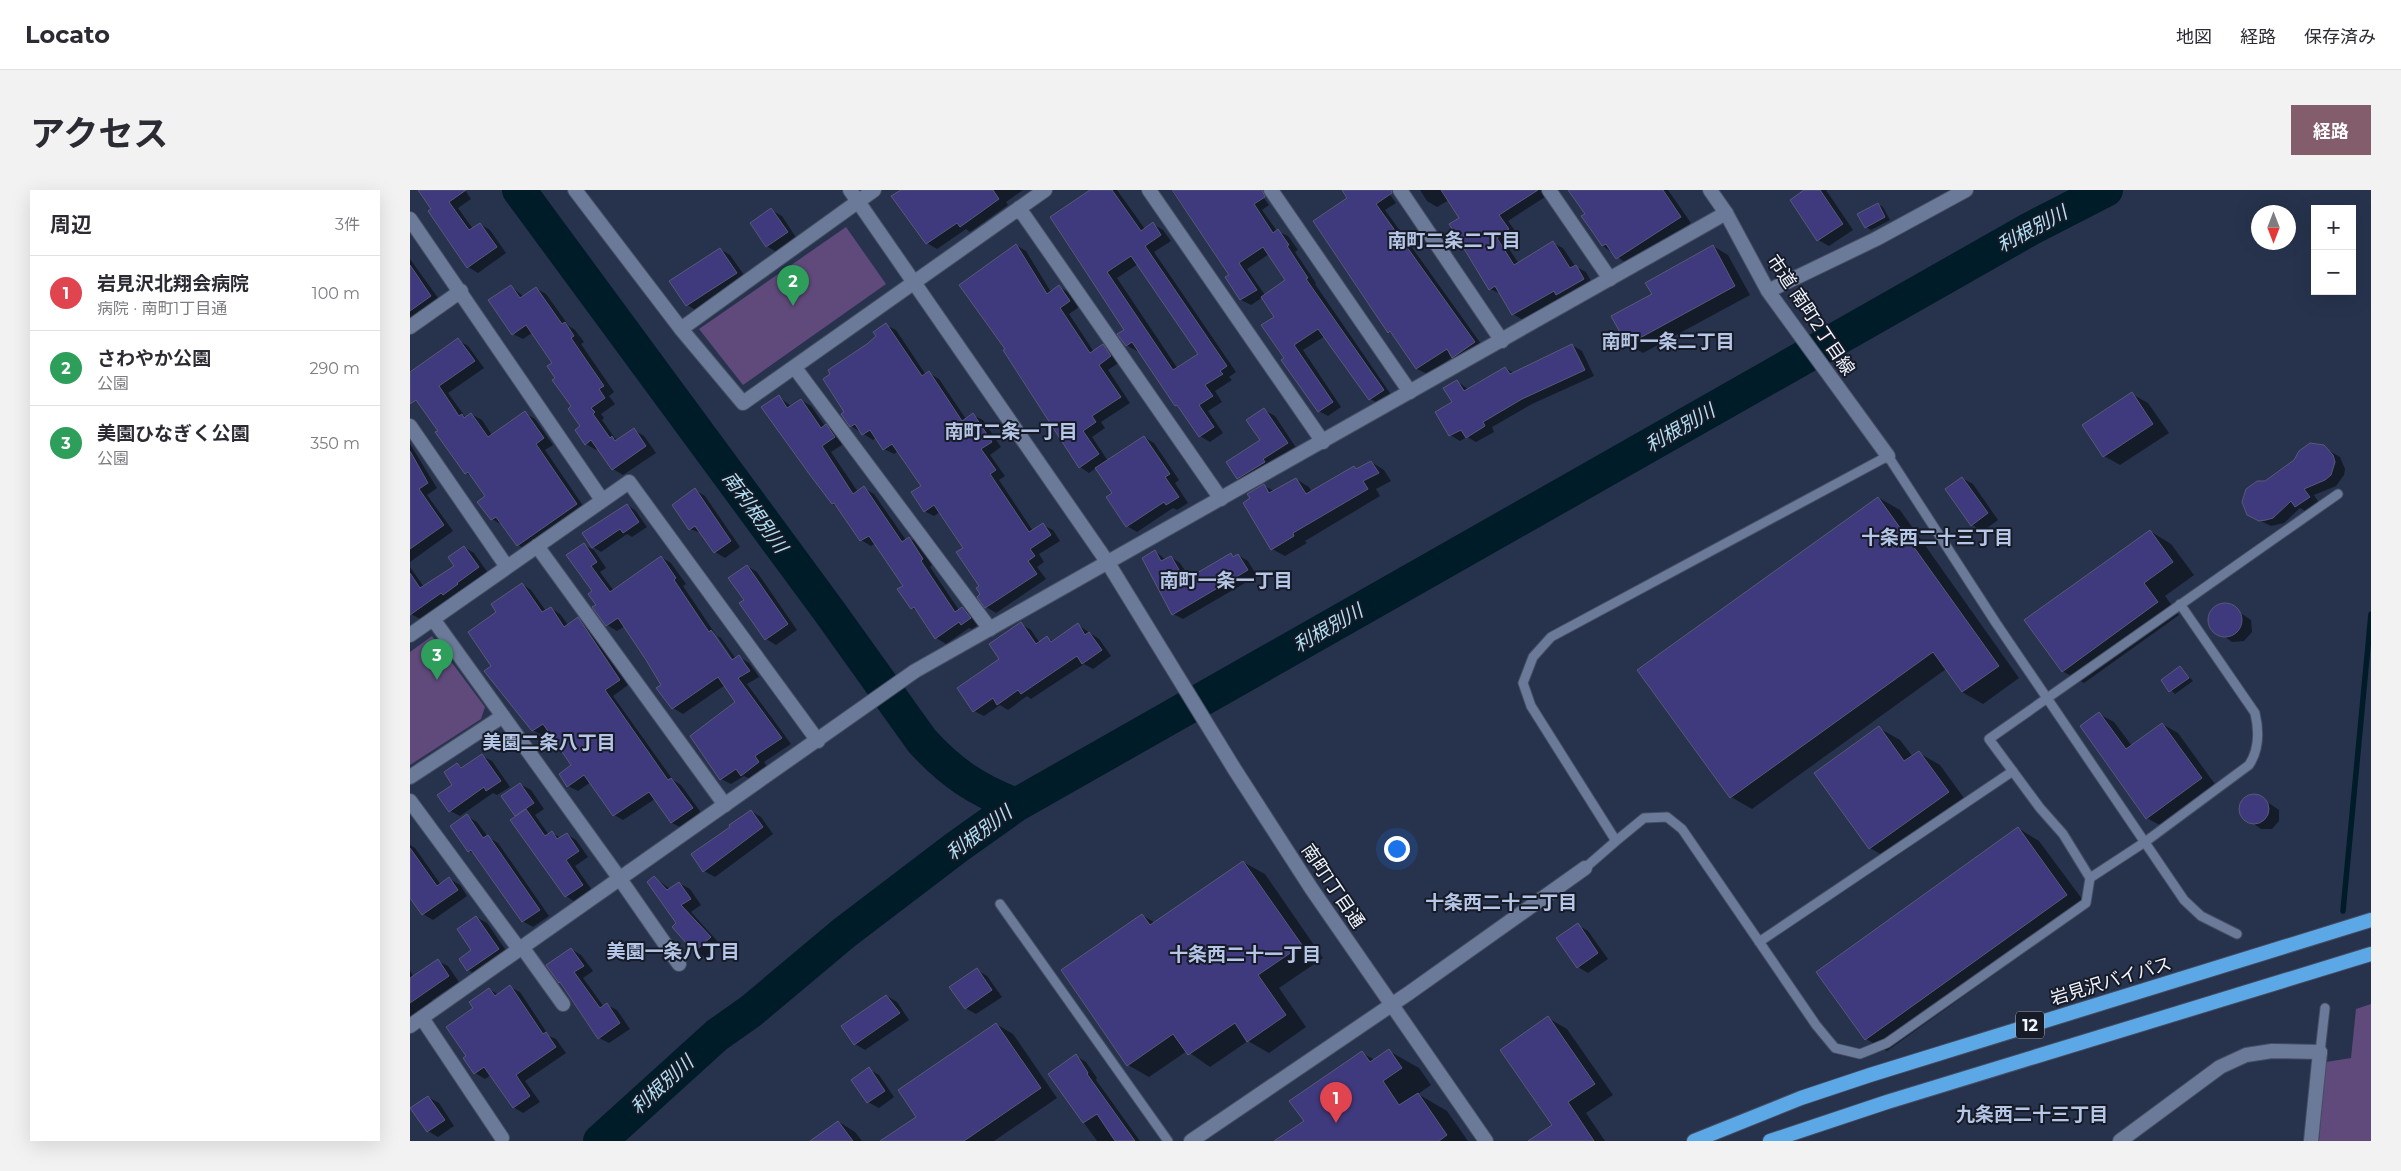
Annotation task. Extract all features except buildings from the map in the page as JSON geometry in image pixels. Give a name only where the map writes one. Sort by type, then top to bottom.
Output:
[{"type":"highway","name":"岩見沢バイパス","points":[[1694,1141],[1774,1108],[1870,1075],[2371,920]]},
{"type":"highway","name":"12","points":[[1770,1141],[1896,1099],[2371,954]]},
{"type":"street","points":[[575,190],[681,329],[743,403],[1045,190]]},
{"type":"street","points":[[681,329],[854,196],[874,190]]},
{"type":"street","points":[[1150,190],[1323,442]]},
{"type":"street","points":[[1271,190],[1410,392]]},
{"type":"street","points":[[1400,190],[1502,341]]},
{"type":"street","points":[[1549,190],[1610,279]]},
{"type":"street","name":"市道 南町2丁目線","points":[[1710,190],[1726,213],[1771,296],[1888,456]]},
{"type":"street","points":[[1771,296],[1966,190]]},
{"type":"street","name":"南町1丁目通","points":[[854,196],[1108,563],[1310,888],[1486,1141]]},
{"type":"street","points":[[1019,208],[1221,499]]},
{"type":"street","points":[[502,1138],[416,1022],[916,671],[1726,213]]},
{"type":"street","points":[[410,219],[602,500]]},
{"type":"street","points":[[410,327],[461,291]]},
{"type":"street","points":[[795,368],[990,629]]},
{"type":"street","points":[[410,426],[507,567]]},
{"type":"street","points":[[410,635],[629,482],[818,741]]},
{"type":"street","points":[[537,546],[725,805]]},
{"type":"street","points":[[433,619],[679,964]]},
{"type":"street","points":[[410,777],[503,716]]},
{"type":"street","points":[[410,801],[563,1004]]},
{"type":"street","points":[[1191,1141],[1392,1004],[1585,868]]},
{"type":"street","points":[[2120,1141],[2220,1067],[2246,1055],[2272,1051],[2320,1052],[2311,1141]]},
{"type":"lane","points":[[1616,841],[1530,706],[1523,683],[1533,657],[1551,637],[1888,456],[2046,697],[2184,900],[2200,916],[2237,934]]},
{"type":"lane","points":[[1585,868],[1644,818],[1666,817],[1682,829],[1816,1025],[1835,1048],[1860,1054],[1887,1043],[2086,903],[2090,878],[2063,834],[2040,808],[1989,738],[2338,494]]},
{"type":"lane","points":[[2090,878],[2145,842],[2249,765],[2255,755],[2258,725],[2255,713],[2180,604]]},
{"type":"lane","points":[[1759,942],[2013,771]]},
{"type":"lane","points":[[1000,904],[1168,1141]]},
{"type":"lane","points":[[2320,1052],[2325,1008]]},
{"type":"shaded area","points":[[846,227],[886,284],[743,385],[699,329]]},
{"type":"shaded area","points":[[432,636],[485,707],[481,719],[410,765],[410,652]]},
{"type":"shaded area","points":[[2371,1004],[2371,1141],[2319,1141],[2326,1062],[2351,1058],[2356,1009]]},
{"type":"waterway","name":"南利根別川","points":[[519,190],[829,611],[922,741],[943,762],[965,779],[977,787],[1016,805]]},
{"type":"waterway","name":"利根別川","points":[[600,1141],[717,1035],[751,1011],[844,933],[957,847],[1016,805],[2030,229],[2106,190]]},
{"type":"waterway","points":[[2343,911],[2371,614]]},
{"type":"place","name":"さわやか公園","points":[[793,306]]},
{"type":"place","name":"美園ひなぎく公園","points":[[437,680]]},
{"type":"place","name":"岩見沢北翔会病院","points":[[1336,1123]]},
{"type":"district","name":"南町二条二丁目","points":[[1454,240]]},
{"type":"district","name":"南町一条二丁目","points":[[1668,341]]},
{"type":"district","name":"南町二条一丁目","points":[[1011,431]]},
{"type":"district","name":"十条西二十三丁目","points":[[1937,537]]},
{"type":"district","name":"南町一条一丁目","points":[[1226,580]]},
{"type":"district","name":"美園二条八丁目","points":[[549,742]]},
{"type":"district","name":"十条西二十二丁目","points":[[1501,902]]},
{"type":"district","name":"美園一条八丁目","points":[[673,951]]},
{"type":"district","name":"十条西二十一丁目","points":[[1245,954]]},
{"type":"district","name":"九条西二十三丁目","points":[[2032,1114]]}]
